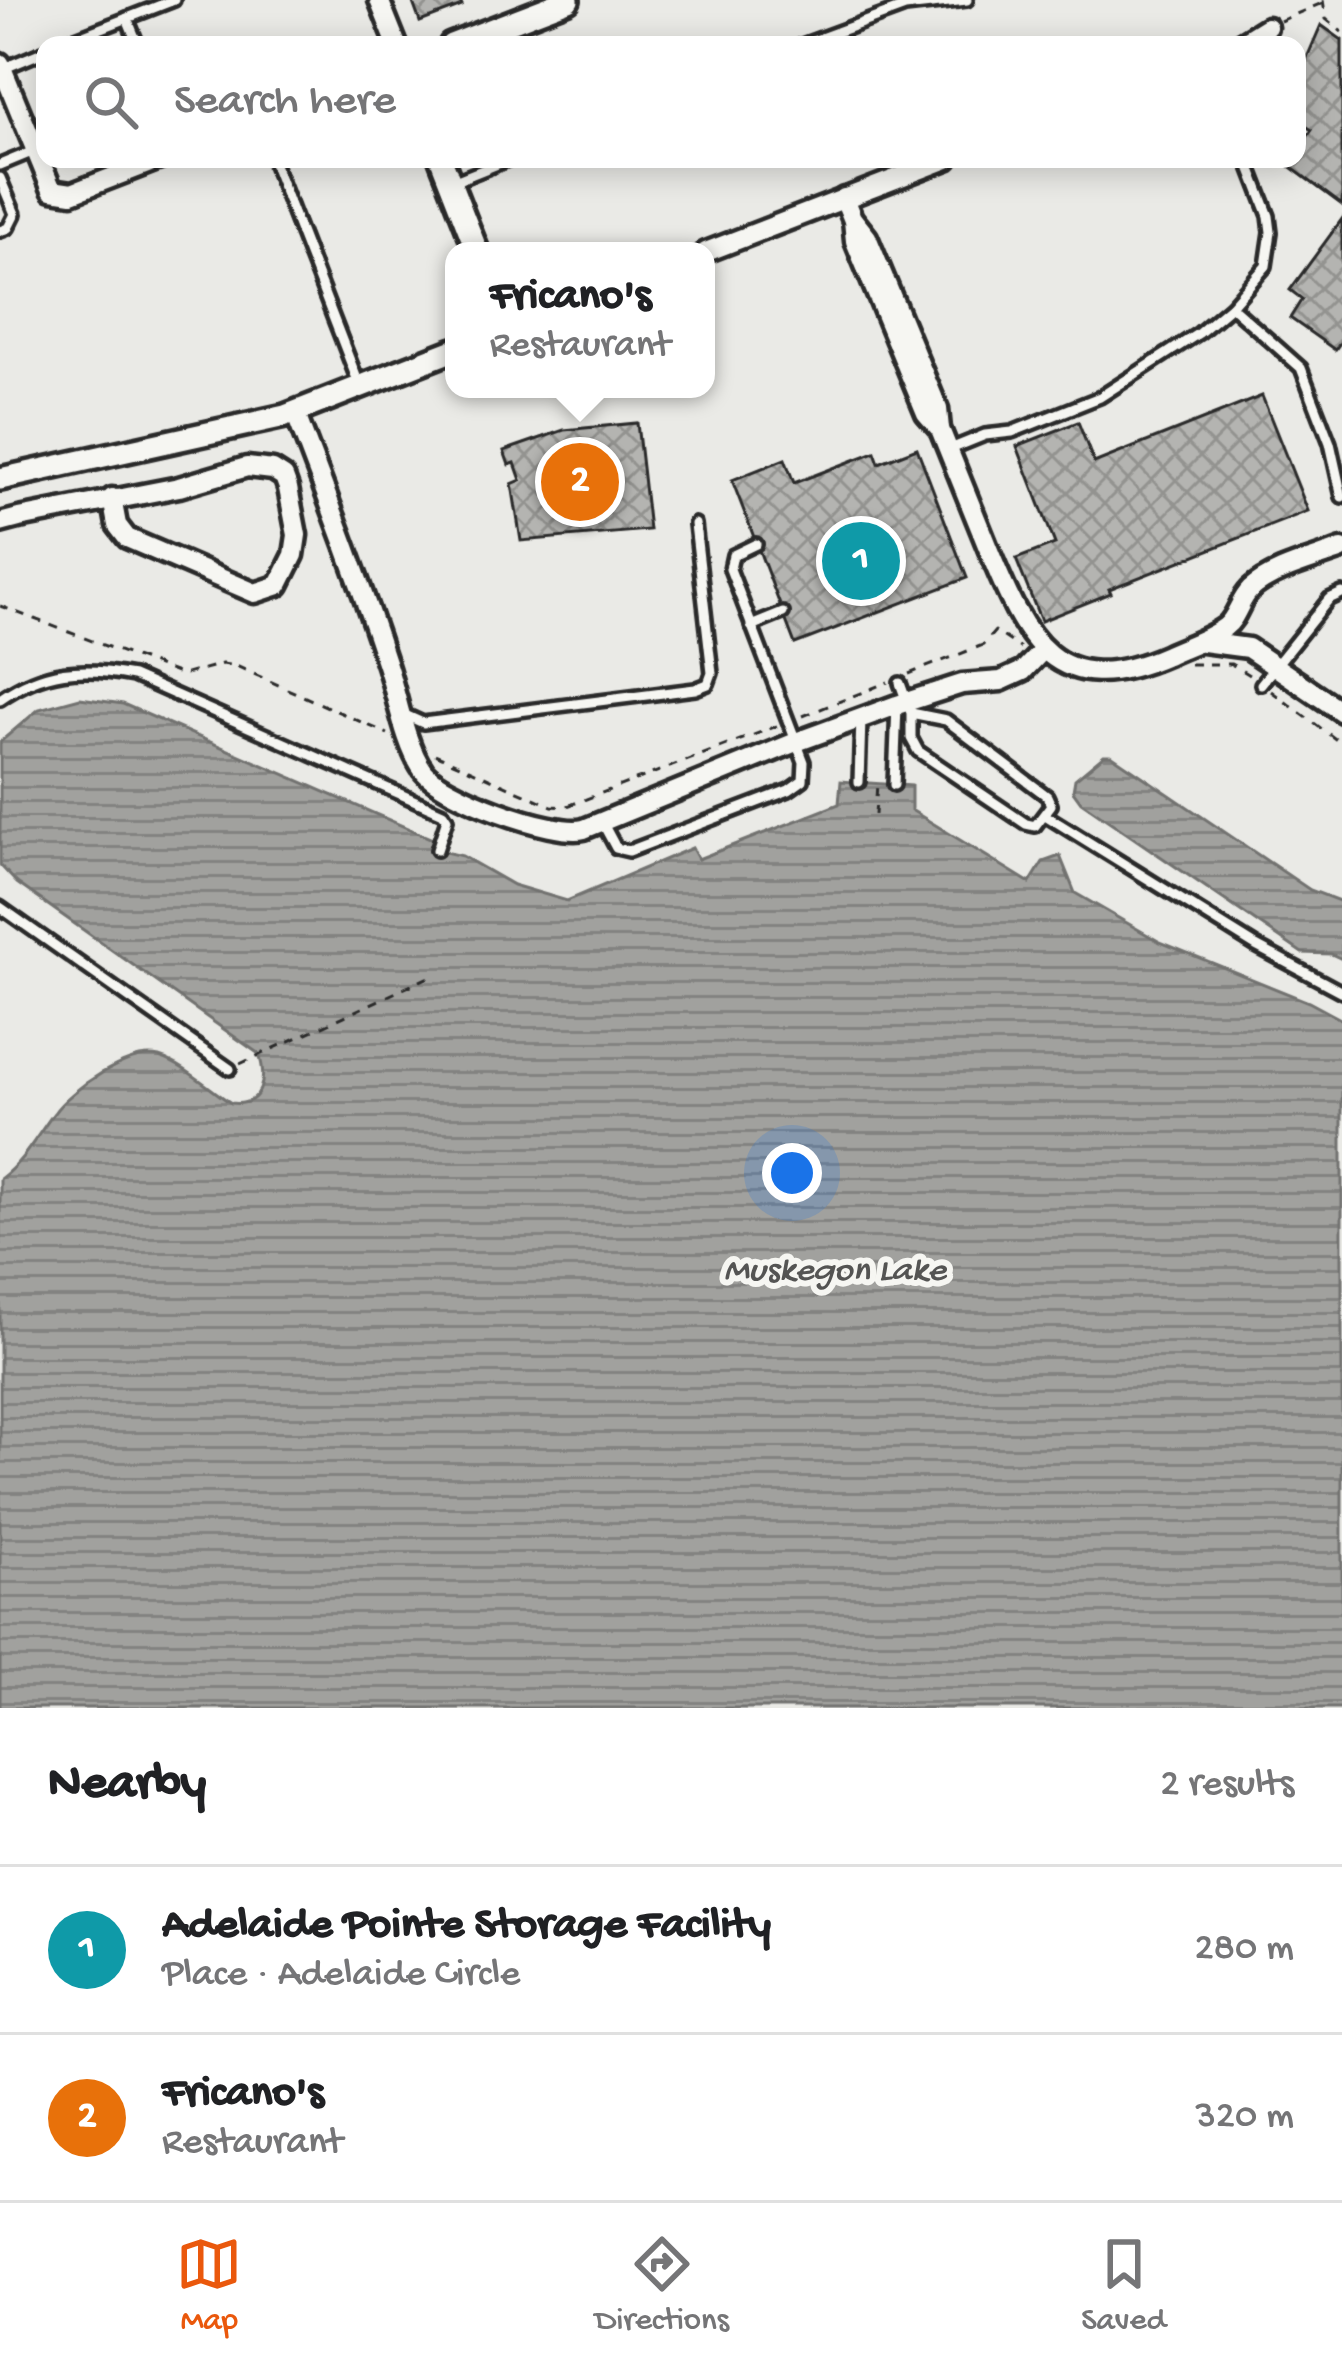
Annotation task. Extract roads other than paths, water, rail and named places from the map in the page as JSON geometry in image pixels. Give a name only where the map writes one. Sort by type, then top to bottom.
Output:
[{"type":"street","points":[[379,0],[393,36]]},
{"type":"street","points":[[475,36],[568,0]]},
{"type":"street","points":[[1252,36],[1267,27]]},
{"type":"street","points":[[1,66],[36,156]]},
{"type":"street","points":[[41,168],[57,193],[72,193],[137,168]]},
{"type":"street","points":[[444,168],[473,242]]},
{"type":"street","points":[[715,248],[923,168]]},
{"type":"street","points":[[844,198],[885,280],[1016,616],[1043,650],[1083,668],[1120,671],[1198,643],[1227,626],[1246,594],[1263,581],[1342,548]]},
{"type":"street","points":[[0,478],[296,412],[445,354]]},
{"type":"street","points":[[296,412],[421,767],[446,788],[558,831],[602,822],[904,701],[962,684],[1001,681],[1023,670],[1043,650]]},
{"type":"street","points":[[0,523],[112,498],[179,487],[248,467],[273,470],[284,477],[296,549],[278,585],[255,593],[127,538],[117,525],[112,498]]},
{"type":"street","points":[[1238,610],[1239,632],[1251,649],[1342,712]]},
{"type":"street","points":[[1198,643],[1251,649]]},
{"type":"lane","points":[[81,36],[174,0]]},
{"type":"lane","points":[[826,36],[905,7],[967,0]]},
{"type":"lane","points":[[127,18],[134,36]]},
{"type":"lane","points":[[1,66],[36,54]]},
{"type":"lane","points":[[0,165],[34,151]]},
{"type":"lane","points":[[275,168],[361,389]]},
{"type":"lane","points":[[450,183],[488,168]]},
{"type":"lane","points":[[948,450],[986,435],[1012,432],[1100,397],[1231,307],[1266,266],[1271,232],[1250,168]]},
{"type":"lane","points":[[0,178],[15,214],[8,228],[0,231]]},
{"type":"lane","points":[[1231,307],[1301,368],[1330,443],[1342,497]]},
{"type":"lane","points":[[403,714],[418,722],[436,722],[695,689],[708,683],[712,673],[695,524]]},
{"type":"lane","points":[[602,822],[616,848],[629,851],[800,784],[806,771],[730,564],[733,555],[756,544]]},
{"type":"lane","points":[[1261,684],[1329,599],[1342,593]]},
{"type":"lane","points":[[751,626],[783,613]]},
{"type":"lane","points":[[0,699],[49,673],[92,668],[133,676],[443,813],[447,819],[436,850]]},
{"type":"lane","points":[[894,785],[904,701]]},
{"type":"lane","points":[[904,701],[946,720],[1047,796],[1051,805],[1035,826],[923,756],[911,738],[904,701]]},
{"type":"lane","points":[[859,782],[861,719]]},
{"type":"lane","points":[[1045,814],[1256,946],[1342,992]]},
{"type":"lane","points":[[0,907],[230,1069]]},
{"type":"water","name":"Muskegon Lake","points":[[80,698],[123,704],[435,840],[432,849],[462,856],[513,885],[567,901],[692,848],[698,859],[839,804],[841,781],[911,786],[911,810],[1030,883],[1043,862],[1060,856],[1075,893],[1160,942],[1342,1020],[1342,1708],[0,1708],[0,1179],[73,1093],[132,1059],[168,1060],[231,1103],[250,1101],[262,1082],[259,1054],[17,883],[0,865],[0,742],[39,709]]},
{"type":"water","points":[[1104,755],[1111,755],[1310,890],[1342,902],[1342,959],[1302,953],[1081,802],[1073,791],[1075,779]]},
{"type":"place","name":"Fricano's","points":[[580,482]]},
{"type":"place","name":"Adelaide Pointe Storage Facility","points":[[861,561]]}]
